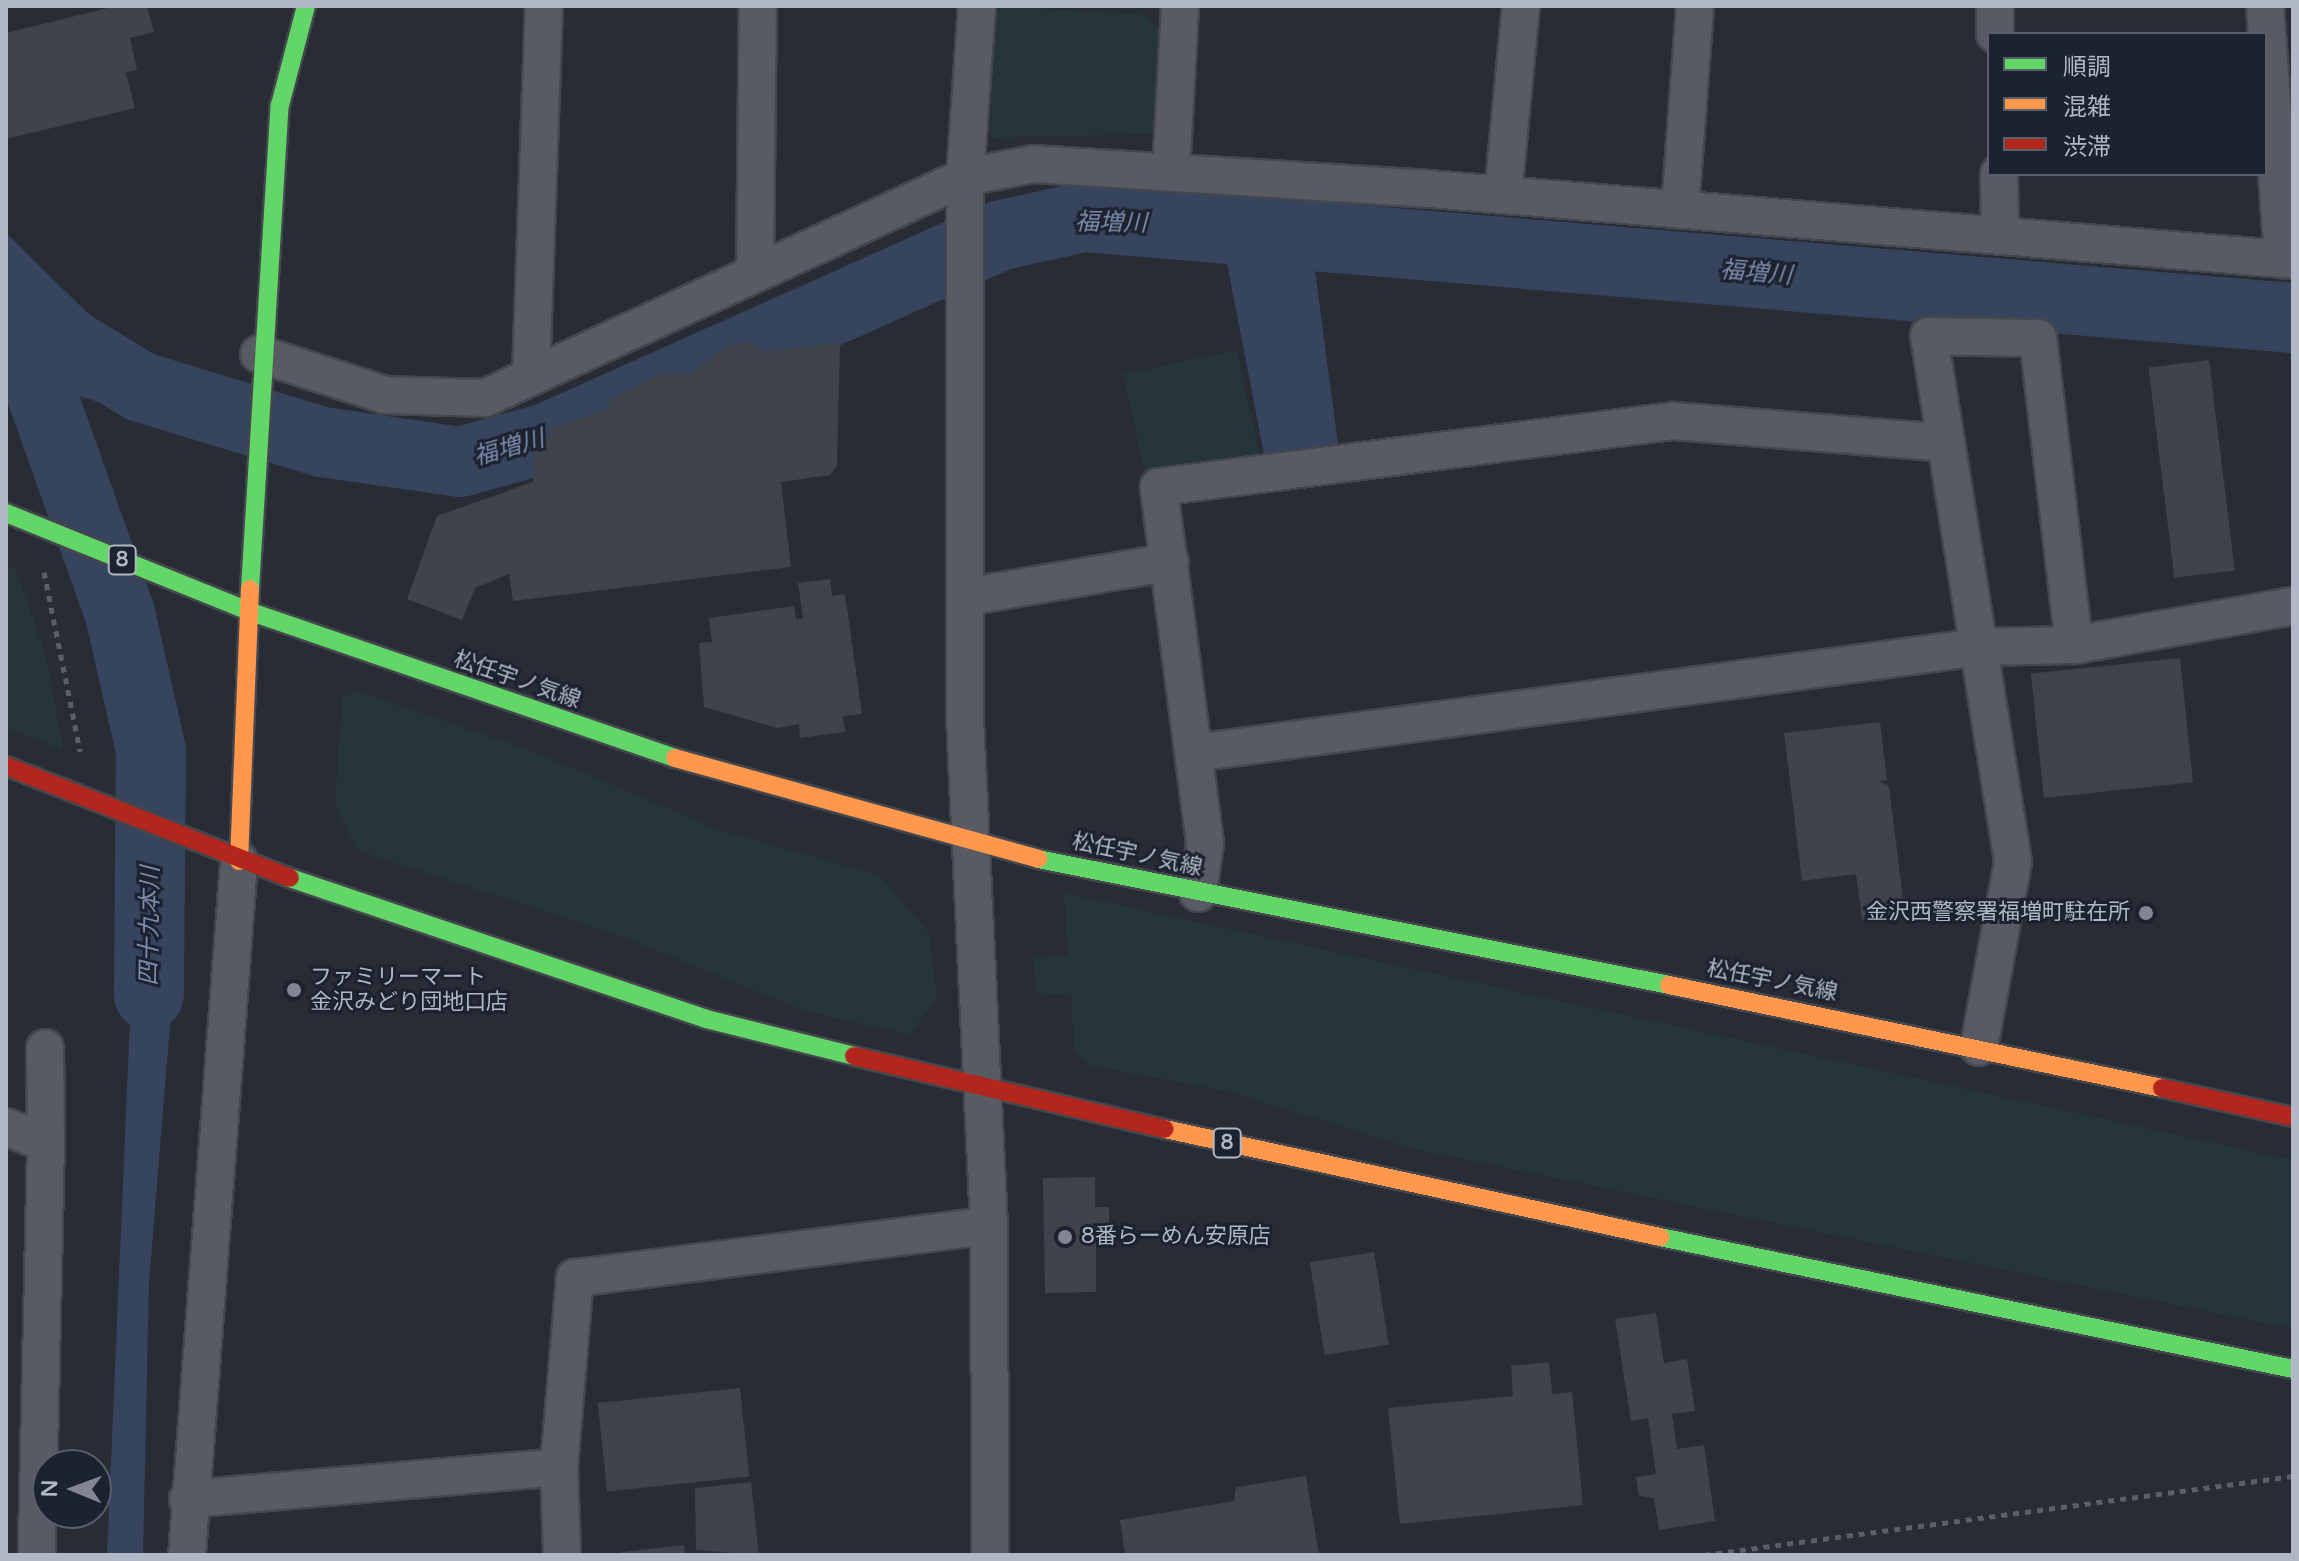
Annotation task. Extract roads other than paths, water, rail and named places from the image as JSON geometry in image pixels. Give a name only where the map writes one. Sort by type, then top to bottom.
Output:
[{"type":"main road","points":[[239,861],[259,354],[280,105],[306,6]]},
{"type":"main road","name":"松任宇ノ気線","points":[[6,513],[251,612],[626,744],[974,846],[1979,1047],[2293,1117]]},
{"type":"main road","name":"8","points":[[6,766],[239,861],[706,1019],[985,1089],[2293,1369]]},
{"type":"street","points":[[531,376],[544,6]]},
{"type":"street","points":[[755,273],[758,6]]},
{"type":"street","points":[[977,6],[966,193],[966,597],[989,1226],[990,1555]]},
{"type":"street","points":[[1171,173],[1180,6]]},
{"type":"street","points":[[1503,195],[1521,6]]},
{"type":"street","points":[[1680,210],[1695,6]]},
{"type":"street","points":[[1995,6],[1995,32]]},
{"type":"street","points":[[259,354],[385,395],[485,398],[755,273],[966,193],[1033,164],[1503,195],[2288,260],[2265,6]]},
{"type":"street","points":[[1999,176],[2000,236]]},
{"type":"street","points":[[1979,1047],[2013,862],[1929,336],[2038,338],[2074,645]]},
{"type":"street","points":[[1198,893],[1205,843],[1159,487],[1673,421],[1946,443]]},
{"type":"street","points":[[966,597],[1170,562]]},
{"type":"street","points":[[1195,753],[1979,647],[2074,645],[2293,606]]},
{"type":"street","points":[[187,1555],[188,1499],[239,861]]},
{"type":"street","points":[[37,1555],[46,1143],[45,1048]]},
{"type":"street","points":[[6,1127],[46,1143]]},
{"type":"street","points":[[562,1555],[559,1467],[575,1278],[989,1226]]},
{"type":"street","points":[[188,1499],[559,1467]]},
{"type":"water","points":[[6,233],[173,397],[196,389],[202,431],[78,396],[65,414],[91,468],[72,484],[44,455],[6,382]]},
{"type":"water","points":[[1225,253],[1314,263],[1338,444],[1264,454]]},
{"type":"water","points":[[129,604],[139,613],[166,735],[171,787],[133,788],[98,611]]},
{"type":"water","points":[[136,879],[178,928],[149,1282],[143,1555],[107,1555],[108,1529],[112,1529],[112,1449]]},
{"type":"waterway","name":"福増川","points":[[6,305],[141,387],[322,442],[460,462],[547,438],[998,236],[1084,217],[2293,318]]},
{"type":"waterway","name":"四十九本川","points":[[41,392],[120,614],[151,750],[149,995]]},
{"type":"place","name":"金沢西警察署福増町駐在所","points":[[2146,913]]},
{"type":"place","name":"ファミリーマート 金沢みどり団地口店","points":[[294,990]]},
{"type":"place","name":"8番らーめん安原店","points":[[1065,1237]]}]
